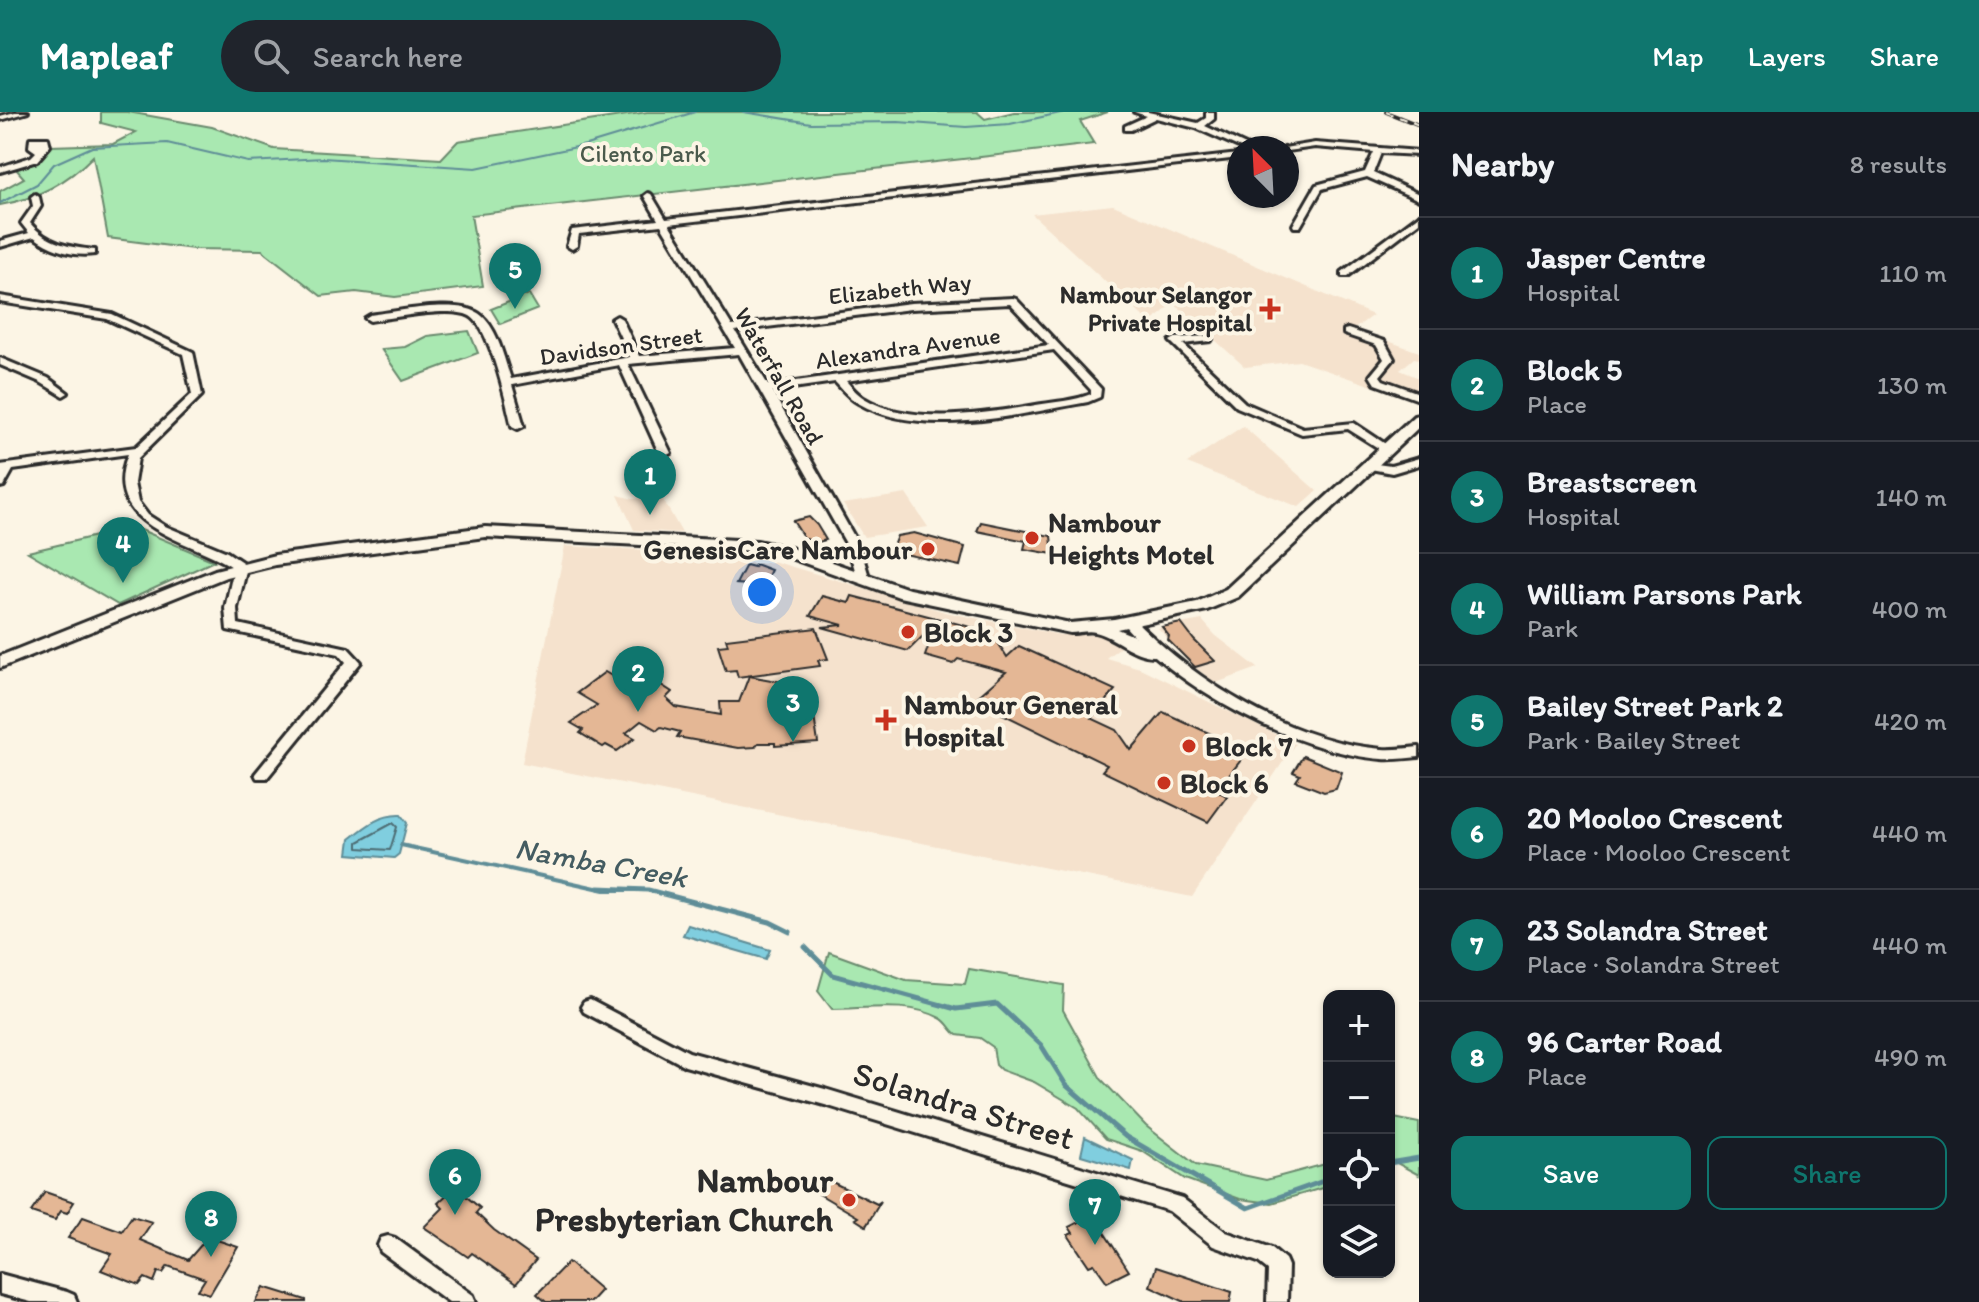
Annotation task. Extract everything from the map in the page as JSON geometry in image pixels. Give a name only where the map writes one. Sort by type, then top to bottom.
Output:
[{"type":"main road","points":[[0,662],[241,567],[448,534],[499,532],[757,546],[785,551],[864,580],[995,614],[1070,628],[1094,627],[1201,606],[1232,593],[1419,419]]},
{"type":"main road","points":[[1094,627],[1120,634],[1142,649],[1155,651]]},
{"type":"street","points":[[0,118],[24,112]]},
{"type":"street","points":[[1138,112],[1199,126],[1227,139]]},
{"type":"street","points":[[1199,126],[1210,119],[1210,112]]},
{"type":"street","points":[[1128,128],[1155,116]]},
{"type":"street","points":[[1299,147],[1315,145],[1419,153]]},
{"type":"street","points":[[1368,174],[1378,151]]},
{"type":"street","points":[[0,170],[34,159],[41,152]]},
{"type":"street","points":[[572,246],[575,232],[1227,157]]},
{"type":"street","points":[[1297,225],[1319,187],[1368,174],[1419,197]]},
{"type":"street","points":[[1006,185],[1016,195]]},
{"type":"street","points":[[922,194],[930,204]]},
{"type":"street","name":"Waterfall Road","points":[[648,196],[765,389],[854,547],[864,580]]},
{"type":"street","points":[[35,197],[37,206],[25,223],[34,234],[66,251],[92,252]]},
{"type":"street","points":[[834,204],[844,214]]},
{"type":"street","points":[[1345,274],[1419,218]]},
{"type":"street","points":[[0,244],[34,234]]},
{"type":"street","points":[[0,299],[109,316],[188,352],[197,395],[136,450],[130,462],[128,494],[136,512],[241,567],[231,608],[232,627],[343,651],[354,662],[262,774]]},
{"type":"street","name":"Elizabeth Way","points":[[728,329],[911,306],[999,299],[1013,301],[1096,389],[1096,395],[927,421],[864,404],[846,391],[838,379]]},
{"type":"street","points":[[370,318],[460,310],[476,315],[483,323],[507,383],[518,426]]},
{"type":"street","points":[[617,319],[636,360]]},
{"type":"street","points":[[1348,332],[1380,343],[1389,359],[1375,376],[1379,382],[1419,397]]},
{"type":"street","points":[[1207,339],[1175,341],[1241,405],[1302,431],[1350,425],[1390,446],[1396,458],[1418,461]]},
{"type":"street","name":"Alexandra Avenue","points":[[765,389],[1056,347]]},
{"type":"street","name":"Davidson Street","points":[[507,383],[622,361],[741,351]]},
{"type":"street","points":[[0,361],[44,380],[63,393]]},
{"type":"street","points":[[622,361],[665,453]]},
{"type":"street","points":[[0,484],[4,467],[136,450]]},
{"type":"street","points":[[1371,464],[1392,470],[1418,461]]},
{"type":"street","points":[[1128,621],[1155,651],[1220,696],[1307,734],[1374,756],[1419,752]]},
{"type":"street","name":"Solandra Street","points":[[590,1007],[685,1058],[854,1105],[1175,1204],[1220,1239],[1265,1255],[1278,1266],[1277,1302]]},
{"type":"street","points":[[388,1245],[466,1302]]},
{"type":"street","points":[[0,1284],[67,1302]]},
{"type":"shaded area","name":"Nambour Selangor Private Hospital","points":[[1113,205],[1373,315],[1354,329],[1419,352],[1419,359],[1414,358],[1400,370],[1419,378],[1419,402],[1299,361],[1245,367],[1174,303],[1150,323],[1032,214]]},
{"type":"shaded area","points":[[1243,426],[1317,491],[1299,507],[1187,463]]},
{"type":"shaded area","points":[[906,494],[928,527],[864,537],[843,504]]},
{"type":"shaded area","points":[[618,495],[633,499],[661,496],[682,533],[634,530]]},
{"type":"shaded area","name":"Nambour General Hospital","points":[[565,546],[752,555],[945,612],[1061,635],[1118,635],[1127,642],[1106,658],[1140,668],[1295,744],[1192,897],[522,763]]},
{"type":"shaded area","points":[[1202,620],[1215,635],[1258,668],[1216,683],[1194,667],[1158,628]]},
{"type":"green space","name":"Cilento Park","points":[[101,112],[128,112],[212,127],[274,149],[441,159],[458,141],[647,112],[977,112],[985,119],[1014,112],[1108,112],[1080,121],[1094,144],[471,215],[483,286],[395,297],[356,292],[321,296],[262,250],[193,249],[108,238],[93,156],[51,188],[0,205],[0,191],[24,178],[15,168],[38,159],[50,146],[113,144],[136,132],[101,123]]},
{"type":"green space","points":[[529,294],[538,309],[500,324],[491,309]]},
{"type":"green space","points":[[469,331],[478,353],[403,381],[381,349],[405,347],[427,336]]},
{"type":"green space","points":[[134,527],[214,561],[118,605],[28,552]]},
{"type":"green space","points":[[829,952],[906,980],[965,984],[969,969],[1064,985],[1063,1010],[1101,1079],[1146,1126],[1196,1165],[1266,1180],[1323,1165],[1323,1188],[1272,1203],[1240,1199],[1185,1179],[1142,1151],[1106,1139],[1078,1108],[1034,1082],[1001,1070],[996,1065],[993,1047],[980,1038],[957,1035],[940,1018],[915,1009],[832,1009],[818,991]]},
{"type":"green space","points":[[1395,1118],[1419,1123],[1419,1175],[1395,1162]]},
{"type":"water","points":[[401,815],[407,823],[399,854],[394,858],[348,854],[350,839],[361,830],[380,819]]},
{"type":"water","points":[[688,925],[770,950],[766,959],[683,935]]},
{"type":"water","points":[[1085,1137],[1133,1160],[1131,1170],[1081,1155]]},
{"type":"building","points":[[809,517],[826,540],[815,543],[804,538],[793,521]]},
{"type":"building","name":"Nambour Heights Motel","points":[[981,522],[1051,536],[1053,554],[1024,549],[1026,541],[977,531]]},
{"type":"building","name":"GenesisCare Nambour","points":[[914,533],[965,547],[960,566],[891,551],[897,536]]},
{"type":"building","points":[[755,564],[771,570],[763,586],[736,584],[746,565],[754,567]]},
{"type":"building","points":[[822,596],[849,603],[852,596],[974,628],[973,631],[997,641],[1007,657],[1019,646],[1115,690],[1091,718],[1117,730],[1131,750],[1163,712],[1248,751],[1217,791],[1227,796],[1208,822],[1102,771],[1107,765],[974,700],[1006,672],[958,659],[953,664],[925,656],[937,622],[908,651],[822,627],[843,625],[810,616]]},
{"type":"building","points":[[1181,623],[1215,661],[1195,667],[1168,640],[1169,636],[1162,627]]},
{"type":"building","points":[[816,628],[828,659],[818,660],[820,666],[738,677],[736,670],[726,671],[718,646],[728,645],[726,639]]},
{"type":"building","points":[[605,672],[632,688],[647,676],[672,692],[666,698],[676,707],[721,715],[720,702],[739,702],[749,676],[811,687],[801,717],[814,716],[818,743],[775,746],[775,743],[758,743],[755,747],[738,748],[677,737],[680,732],[661,727],[657,730],[641,721],[626,733],[635,738],[617,751],[606,745],[603,747],[580,733],[583,730],[571,723],[597,705],[577,693]]},
{"type":"building","points":[[1303,756],[1342,772],[1336,789],[1324,792],[1296,781],[1300,775],[1293,772]]},
{"type":"building","name":"Nambour Presbyterian Church","points":[[828,1180],[877,1204],[881,1201],[866,1226],[855,1219],[858,1217],[819,1194]]},
{"type":"building","points":[[455,1187],[480,1208],[476,1213],[494,1230],[536,1260],[516,1284],[472,1253],[468,1257],[424,1227],[443,1208],[438,1203]]},
{"type":"building","points":[[45,1192],[74,1202],[67,1213],[61,1211],[55,1220],[31,1212]]},
{"type":"building","points":[[1093,1215],[1129,1271],[1107,1282],[1094,1264],[1089,1266],[1068,1235],[1073,1233],[1069,1227]]},
{"type":"building","points":[[132,1216],[152,1222],[140,1240],[188,1260],[208,1237],[238,1247],[210,1294],[198,1290],[205,1279],[168,1266],[163,1273],[158,1272],[154,1282],[145,1278],[139,1285],[101,1270],[112,1254],[68,1238],[83,1217],[122,1231]]},
{"type":"building","points":[[568,1262],[601,1290],[590,1302],[546,1302],[537,1294]]},
{"type":"building","points":[[1156,1267],[1232,1292],[1230,1302],[1185,1302],[1150,1286]]},
{"type":"building","points":[[264,1287],[306,1300],[306,1302],[256,1302]]},
{"type":"waterway","points":[[0,203],[37,184],[54,164],[92,147],[167,143],[248,162],[323,158],[476,168],[586,145],[695,112]]},
{"type":"waterway","points":[[743,112],[811,123],[898,122],[966,127],[1010,124],[1065,112]]},
{"type":"waterway","name":"Namba Creek","points":[[401,845],[605,890],[648,890]]},
{"type":"waterway","name":"Namba Creek","points":[[598,888],[648,890]]},
{"type":"waterway","name":"Namba Creek","points":[[648,890],[770,922],[790,932]]},
{"type":"waterway","name":"Namba Creek","points":[[805,947],[833,975],[956,1009],[997,1004],[1041,1045],[1066,1085],[1126,1137],[1248,1208],[1323,1181]]},
{"type":"waterway","name":"Namba Creek","points":[[1395,1162],[1419,1158]]},
{"type":"railway","points":[[1386,112],[1419,125]]},
{"type":"place","name":"Bailey Street Park 2","points":[[515,309]]},
{"type":"place","name":"Nambour Selangor Private Hospital","points":[[1270,309]]},
{"type":"place","name":"Jasper Centre","points":[[650,515]]},
{"type":"place","name":"Nambour Heights Motel","points":[[1032,538]]},
{"type":"place","name":"GenesisCare Nambour","points":[[928,549]]},
{"type":"place","name":"William Parsons Park","points":[[123,583]]},
{"type":"place","name":"Block 3","points":[[908,632]]},
{"type":"place","name":"Block 5","points":[[638,712]]},
{"type":"place","name":"Nambour General Hospital","points":[[886,720]]},
{"type":"place","name":"Breastscreen","points":[[793,742]]},
{"type":"place","name":"Block 7","points":[[1189,746]]},
{"type":"place","name":"Block 6","points":[[1164,783]]},
{"type":"place","name":"Nambour Presbyterian Church","points":[[849,1200]]},
{"type":"place","name":"20 Mooloo Crescent","points":[[455,1215]]},
{"type":"place","name":"23 Solandra Street","points":[[1095,1245]]},
{"type":"place","name":"96 Carter Road","points":[[211,1257]]}]
